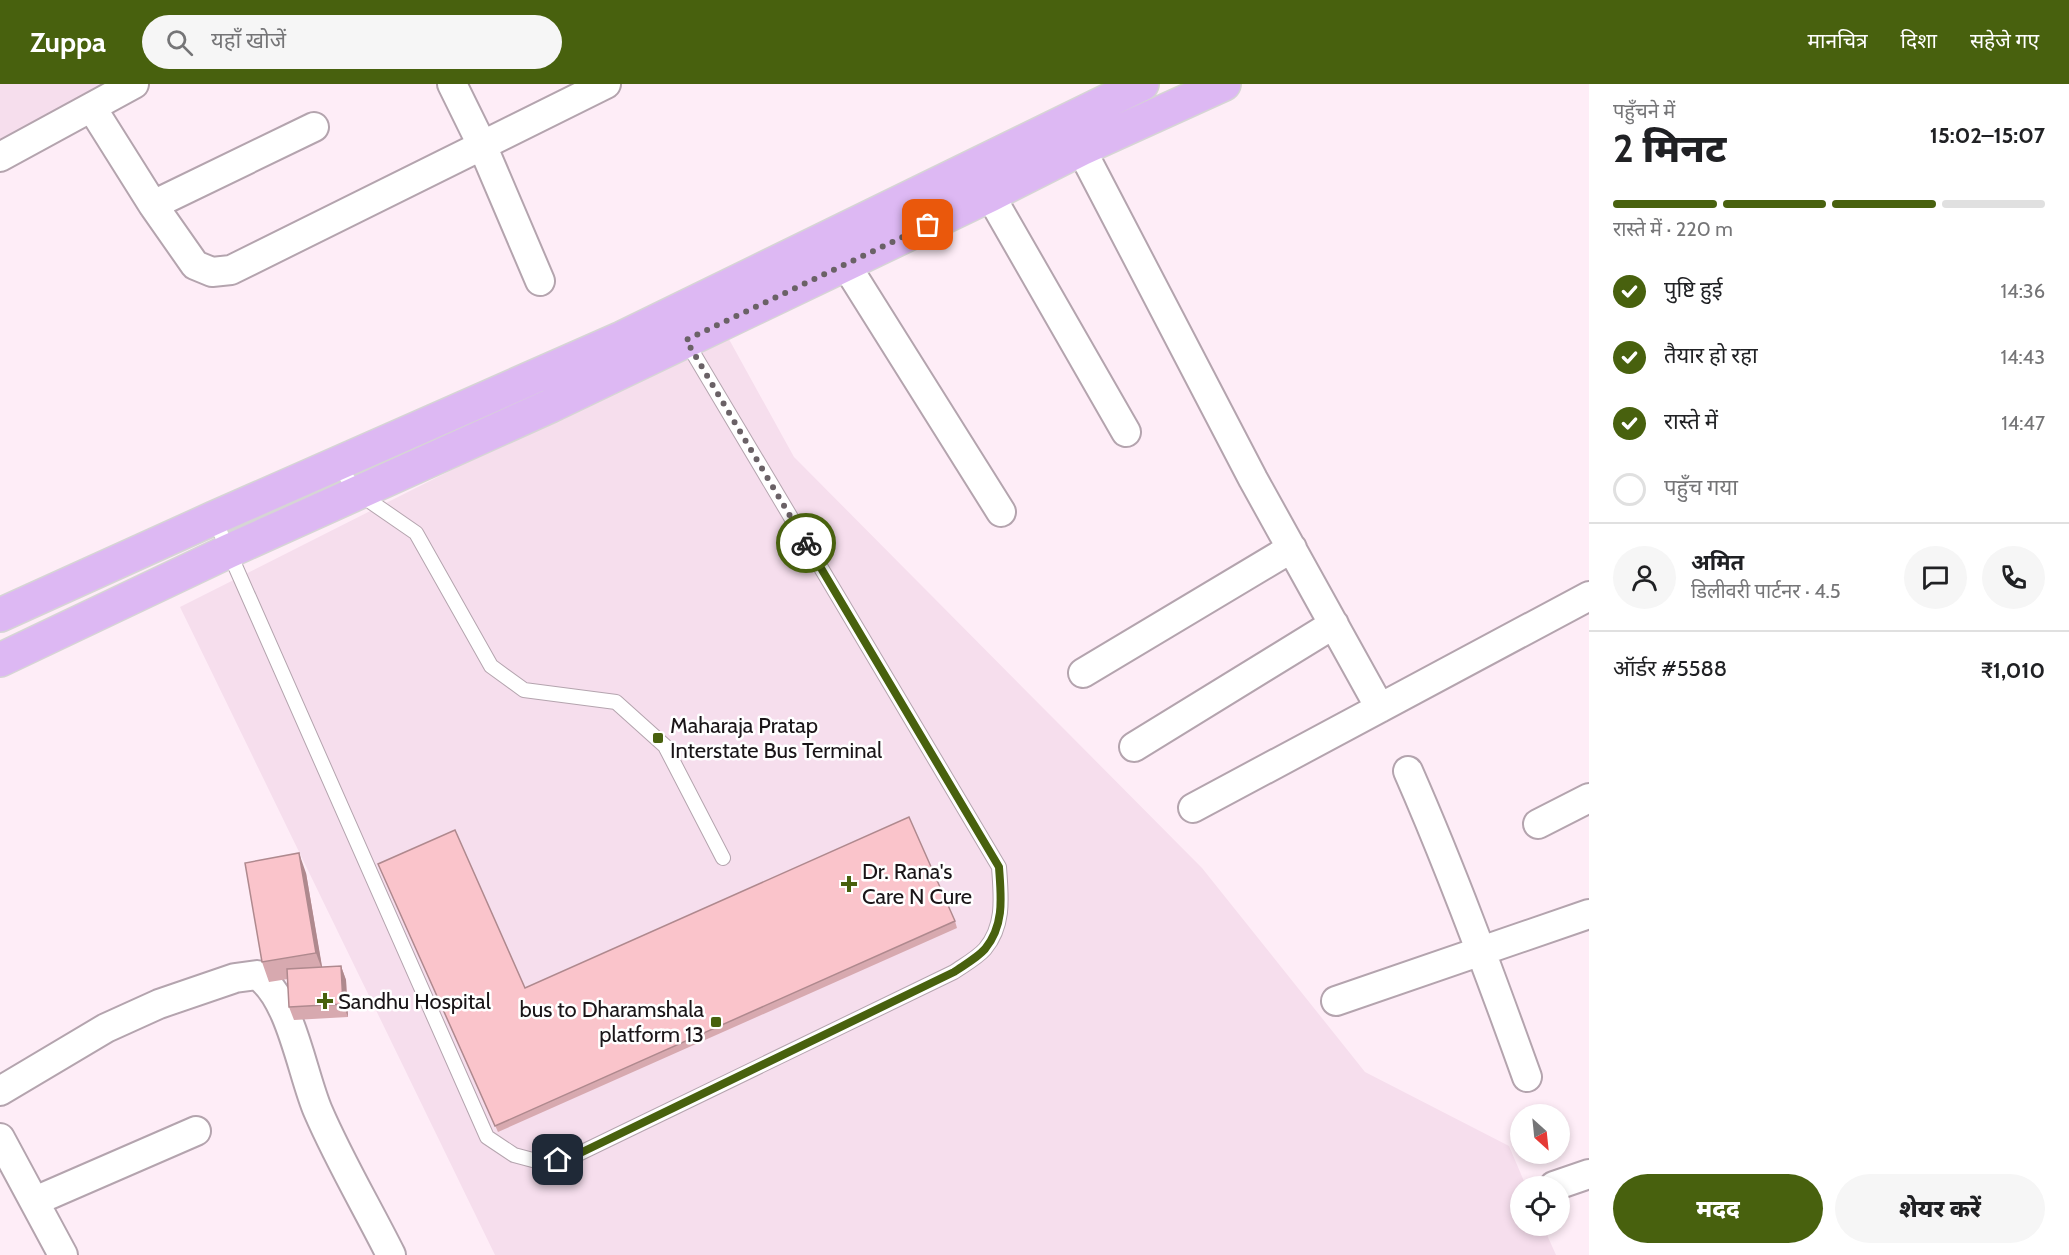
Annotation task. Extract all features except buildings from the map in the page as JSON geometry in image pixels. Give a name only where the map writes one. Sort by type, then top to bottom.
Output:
[{"type":"main road","points":[[0,660],[229,551],[550,406],[678,327],[1142,84]]},
{"type":"main road","points":[[0,615],[622,338],[678,327],[846,265],[1081,149],[1224,84]]},
{"type":"street","points":[[0,157],[134,84]]},
{"type":"street","points":[[452,84],[482,145],[540,281]]},
{"type":"street","points":[[92,108],[153,205],[195,265],[212,272],[231,270],[606,84]]},
{"type":"street","points":[[153,205],[314,127]]},
{"type":"street","points":[[1081,149],[1253,478],[1380,708]]},
{"type":"street","points":[[990,195],[1126,432]]},
{"type":"street","points":[[846,265],[1001,512]]},
{"type":"street","points":[[1083,673],[1292,548]]},
{"type":"street","points":[[1194,808],[1589,596]]},
{"type":"street","points":[[1134,747],[1334,624]]},
{"type":"street","points":[[1408,771],[1482,951],[1527,1077]]},
{"type":"street","points":[[1538,824],[1589,798]]},
{"type":"street","points":[[1336,1001],[1589,914]]},
{"type":"street","points":[[0,1091],[106,1029],[159,1004],[244,976],[257,975],[266,980],[281,1002],[318,1110],[391,1255]]},
{"type":"street","points":[[35,1201],[196,1131]]},
{"type":"street","points":[[0,1137],[63,1255]]},
{"type":"street","points":[[1570,1181],[1589,1174]]},
{"type":"lane","points":[[214,518],[488,1137],[514,1155],[544,1163],[572,1157],[954,972],[984,950],[996,931],[1002,907],[999,867],[678,327]]},
{"type":"lane","points":[[337,464],[358,493],[416,533],[491,666],[524,690],[616,702],[665,746],[723,858]]},
{"type":"shaded area","points":[[0,84],[123,84],[0,155]]},
{"type":"shaded area","name":"Maharaja Pratap Interstate Bus Terminal","points":[[725,332],[794,457],[1202,868],[1365,1072],[1509,1146],[1510,1164],[1517,1164],[1522,1176],[1510,1176],[1510,1236],[1547,1236],[1556,1255],[495,1255],[180,607]]},
{"type":"way so far","points":[[806,543],[686,340],[928,225]]},
{"type":"place","name":"Maharaja Pratap Interstate Bus Terminal","points":[[658,738]]},
{"type":"place","name":"Dr. Rana's Care N Cure","points":[[849,884]]},
{"type":"place","name":"Sandhu Hospital","points":[[325,1001]]},
{"type":"place","name":"bus to Dharamshala platform 13","points":[[716,1022]]},
{"type":"route","points":[[558,1160],[572,1157],[954,972],[984,950],[996,931],[1002,907],[999,867],[806,543]]}]
